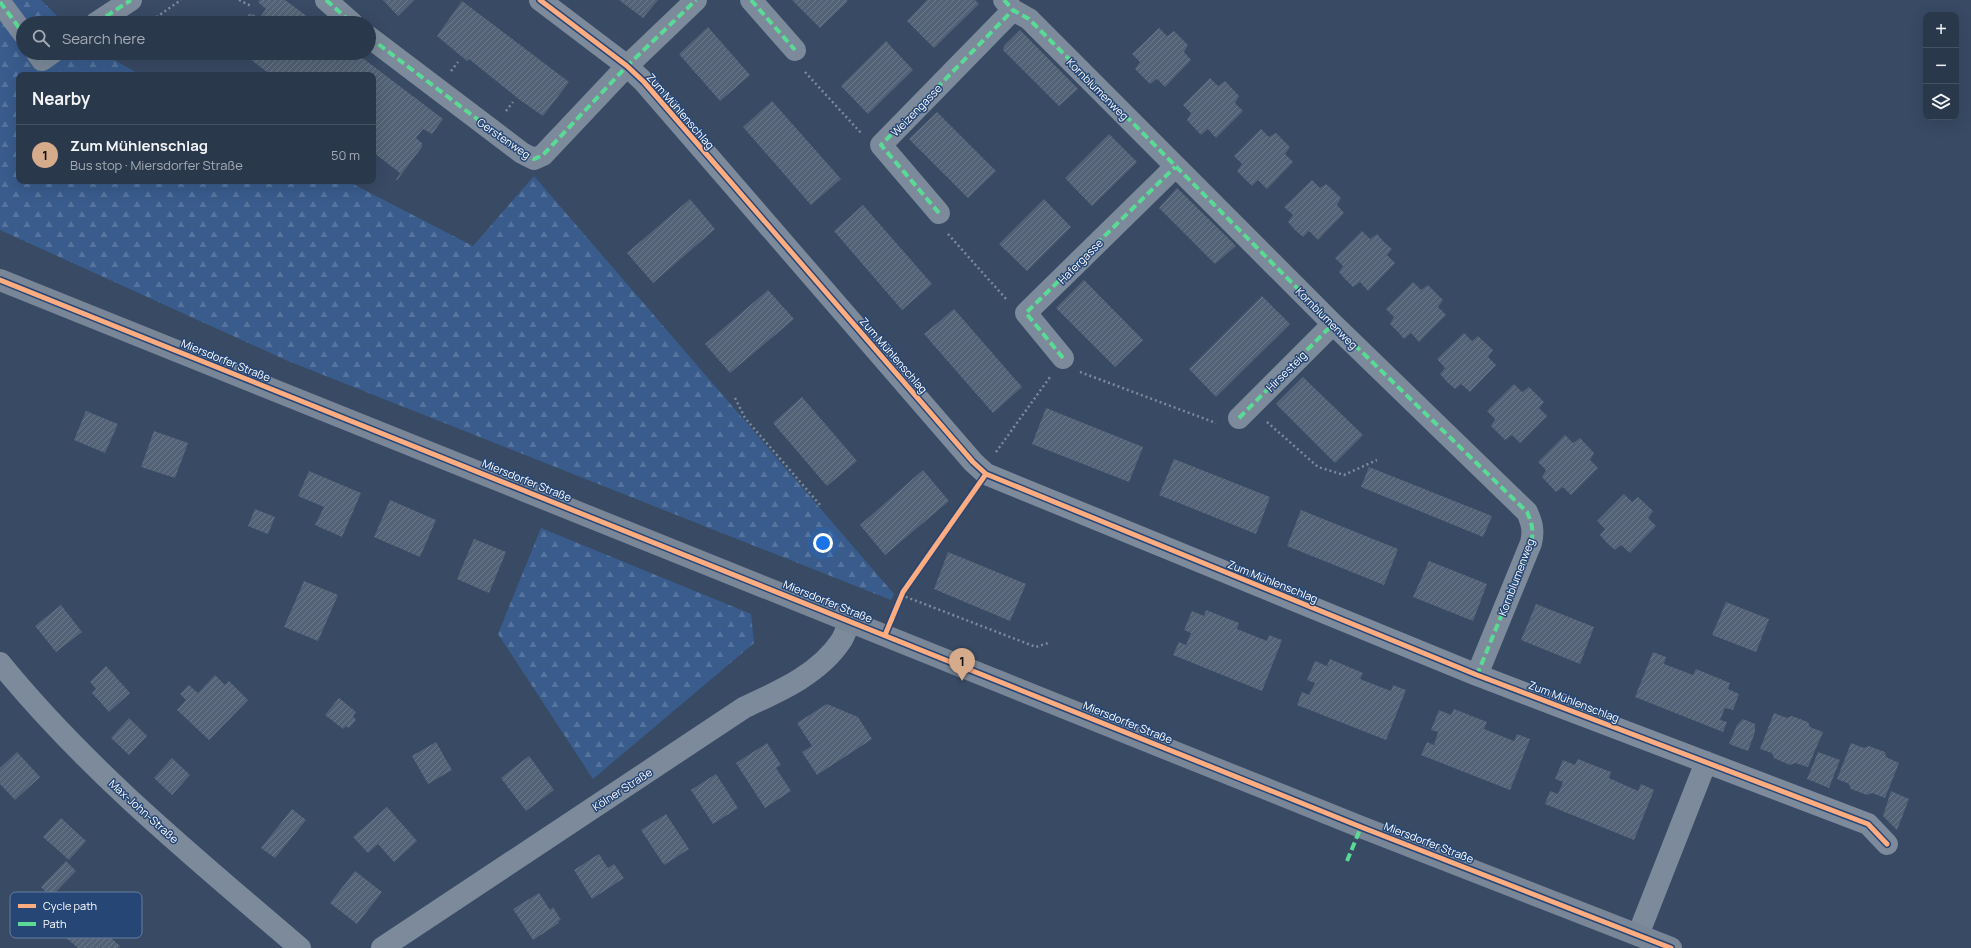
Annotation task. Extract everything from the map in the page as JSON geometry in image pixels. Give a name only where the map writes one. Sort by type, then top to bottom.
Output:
[{"type":"street","points":[[107,16],[131,0]]},
{"type":"street","points":[[326,0],[344,16]]},
{"type":"street","name":"Zum Mühlenschlag","points":[[540,0],[627,66],[644,82],[843,313],[973,462],[986,474],[1477,675],[1868,824],[1887,844]]},
{"type":"street","points":[[627,66],[696,0]]},
{"type":"street","points":[[751,0],[795,50]]},
{"type":"street","points":[[0,2],[16,24]]},
{"type":"street","name":"Weizengasse","points":[[939,213],[881,145],[1009,5]]},
{"type":"street","name":"Kornblumenweg","points":[[1009,5],[1029,20],[1333,324],[1527,512],[1532,521],[1532,542],[1477,675]]},
{"type":"street","name":"Gerstenweg","points":[[376,42],[522,152],[534,159],[543,155],[627,66]]},
{"type":"street","name":"Hafergasse","points":[[1026,313],[1175,167]]},
{"type":"street","name":"Miersdorfer Straße","points":[[0,280],[1361,827],[1671,948]]},
{"type":"street","points":[[1026,313],[1063,358]]},
{"type":"street","name":"Hirsesteig","points":[[1245,413],[1333,324]]},
{"type":"street","name":"Kölner Straße","points":[[382,948],[745,707],[808,674],[830,656],[839,644],[850,621]]},
{"type":"street","name":"Max-John-Straße","points":[[0,663],[45,715],[119,789],[300,948]]},
{"type":"street","points":[[1638,935],[1706,762]]},
{"type":"path","points":[[158,16],[181,0]]},
{"type":"path","points":[[239,0],[251,6]]},
{"type":"path","points":[[795,50],[798,63],[870,144],[881,145]]},
{"type":"path","points":[[939,213],[938,223],[1016,310],[1026,313]]},
{"type":"path","points":[[986,474],[995,455],[1063,358],[1074,370],[1213,424],[1230,424],[1245,413],[1318,467],[1344,475],[1377,460]]},
{"type":"path","points":[[735,398],[745,418],[821,506]]},
{"type":"path","points":[[901,595],[1036,647],[1048,643]]},
{"type":"green space","points":[[0,0],[41,0],[57,16],[16,16],[16,60],[114,60],[136,72],[16,72],[16,184],[353,184],[473,246],[534,176],[894,594],[891,600],[288,361],[0,230]]},
{"type":"green space","points":[[541,528],[751,614],[754,643],[593,779],[498,634]]},
{"type":"building","points":[[260,0],[285,0],[307,16],[261,16],[266,9],[258,2]]},
{"type":"building","points":[[383,0],[414,0],[398,16]]},
{"type":"building","points":[[619,0],[658,0],[643,18]]},
{"type":"building","points":[[792,0],[846,0],[848,1],[820,28]]},
{"type":"building","points":[[927,0],[975,0],[979,4],[934,48],[907,21]]},
{"type":"building","points":[[462,1],[569,82],[543,116],[520,100],[469,59],[467,61],[437,36]]},
{"type":"building","points":[[249,14],[256,16],[247,16]]},
{"type":"building","points":[[708,27],[750,75],[720,101],[679,54]]},
{"type":"building","points":[[1159,28],[1167,36],[1174,31],[1188,45],[1184,52],[1191,60],[1165,87],[1157,79],[1150,84],[1135,69],[1140,62],[1132,54]]},
{"type":"building","points":[[1020,30],[1078,89],[1059,106],[1003,50],[1004,46]]},
{"type":"building","points":[[886,41],[913,70],[868,114],[841,86]]},
{"type":"building","points":[[251,60],[365,60],[443,119],[432,134],[423,129],[416,138],[422,143],[422,147],[396,180],[400,173],[376,154],[376,72],[267,72]]},
{"type":"building","points":[[1210,78],[1218,86],[1225,81],[1239,96],[1235,103],[1243,111],[1216,138],[1208,129],[1201,135],[1187,120],[1191,113],[1183,105]]},
{"type":"building","points":[[772,101],[841,179],[811,205],[743,127]]},
{"type":"building","points":[[937,112],[996,171],[968,198],[909,139]]},
{"type":"building","points":[[1261,129],[1269,137],[1276,133],[1290,147],[1285,154],[1293,162],[1267,189],[1258,180],[1252,186],[1237,171],[1242,164],[1234,156]]},
{"type":"building","points":[[1109,134],[1137,162],[1092,206],[1065,178]]},
{"type":"building","points":[[1312,180],[1320,188],[1326,184],[1341,198],[1337,205],[1344,213],[1318,240],[1309,231],[1303,237],[1295,230],[1288,222],[1293,215],[1284,207]]},
{"type":"building","points":[[1177,188],[1236,246],[1215,264],[1159,208]]},
{"type":"building","points":[[690,199],[715,229],[653,283],[627,253]]},
{"type":"building","points":[[1044,199],[1071,227],[1027,271],[999,244]]},
{"type":"building","points":[[863,205],[932,284],[902,310],[834,231]]},
{"type":"building","points":[[1362,231],[1370,239],[1377,234],[1392,249],[1387,255],[1395,263],[1368,291],[1360,282],[1353,287],[1346,280],[1339,272],[1343,266],[1335,258]]},
{"type":"building","points":[[1084,280],[1143,340],[1115,367],[1056,308]]},
{"type":"building","points":[[1413,282],[1421,290],[1428,285],[1443,300],[1438,307],[1446,315],[1419,342],[1411,333],[1404,339],[1390,324],[1394,317],[1386,309]]},
{"type":"building","points":[[768,290],[794,319],[730,373],[705,344]]},
{"type":"building","points":[[1262,296],[1290,324],[1216,397],[1189,369]]},
{"type":"building","points":[[954,309],[1022,387],[993,413],[924,334]]},
{"type":"building","points":[[1464,333],[1472,341],[1478,336],[1493,350],[1488,357],[1496,365],[1470,392],[1461,384],[1455,389],[1447,382],[1440,374],[1445,368],[1437,359]]},
{"type":"building","points":[[1303,377],[1363,435],[1335,463],[1276,404]]},
{"type":"building","points":[[1514,384],[1522,392],[1529,387],[1544,402],[1539,408],[1547,416],[1520,443],[1512,435],[1505,440],[1491,426],[1495,419],[1487,411]]},
{"type":"building","points":[[802,397],[857,461],[827,486],[773,423]]},
{"type":"building","points":[[1046,408],[1143,447],[1129,482],[1032,444]]},
{"type":"building","points":[[86,411],[118,424],[105,453],[74,440]]},
{"type":"building","points":[[154,431],[188,443],[175,478],[141,467]]},
{"type":"building","points":[[1565,435],[1573,443],[1580,438],[1594,453],[1590,460],[1598,468],[1571,495],[1563,487],[1556,492],[1542,477],[1546,470],[1538,462]]},
{"type":"building","points":[[1174,459],[1270,497],[1256,534],[1159,495]]},
{"type":"building","points":[[1369,467],[1492,516],[1483,537],[1361,487]]},
{"type":"building","points":[[923,470],[949,501],[885,555],[860,525]]},
{"type":"building","points":[[309,471],[361,493],[342,537],[315,525],[324,507],[298,496]]},
{"type":"building","points":[[1624,494],[1632,502],[1638,497],[1653,511],[1648,518],[1656,526],[1630,553],[1621,545],[1615,550],[1607,543],[1600,535],[1605,529],[1597,521]]},
{"type":"building","points":[[390,500],[436,520],[420,557],[374,537]]},
{"type":"building","points":[[255,509],[275,517],[268,534],[248,526]]},
{"type":"building","points":[[1301,510],[1398,549],[1384,585],[1287,546]]},
{"type":"building","points":[[474,539],[506,552],[489,593],[457,579]]},
{"type":"building","points":[[948,552],[1026,584],[1010,621],[934,589]]},
{"type":"building","points":[[1429,561],[1487,584],[1473,621],[1413,597]]},
{"type":"building","points":[[304,581],[338,595],[318,641],[284,627]]},
{"type":"building","points":[[1726,602],[1769,619],[1756,652],[1712,635]]},
{"type":"building","points":[[1536,604],[1594,627],[1580,664],[1521,640]]},
{"type":"building","points":[[61,605],[82,632],[56,652],[35,626]]},
{"type":"building","points":[[1206,610],[1239,623],[1237,629],[1267,641],[1269,635],[1282,640],[1262,691],[1173,655],[1179,642],[1186,645],[1191,633],[1184,630],[1192,611],[1204,616]]},
{"type":"building","points":[[1653,652],[1666,657],[1664,664],[1693,675],[1696,669],[1730,683],[1728,689],[1739,694],[1733,710],[1725,708],[1720,720],[1727,722],[1723,732],[1635,697]]},
{"type":"building","points":[[1330,659],[1363,673],[1360,679],[1391,691],[1393,685],[1406,690],[1386,740],[1297,705],[1302,692],[1309,695],[1315,683],[1307,680],[1315,661],[1327,666]]},
{"type":"building","points":[[106,666],[130,693],[109,712],[92,693],[96,689],[90,682]]},
{"type":"building","points":[[215,675],[225,685],[229,681],[248,700],[209,740],[177,710],[186,700],[180,694],[189,685],[198,693]]},
{"type":"building","points":[[339,698],[356,712],[353,716],[356,720],[349,728],[346,726],[343,729],[325,715]]},
{"type":"building","points":[[827,704],[858,717],[872,739],[817,775],[802,752],[812,746],[797,723]]},
{"type":"building","points":[[1454,709],[1487,722],[1484,729],[1514,741],[1517,734],[1530,739],[1510,790],[1421,755],[1427,742],[1434,745],[1438,732],[1431,730],[1439,710],[1451,715]]},
{"type":"building","points":[[1774,713],[1787,718],[1792,716],[1808,722],[1810,727],[1823,732],[1808,767],[1795,763],[1790,765],[1774,758],[1772,753],[1760,749]]},
{"type":"building","points":[[129,718],[147,736],[129,755],[111,738]]},
{"type":"building","points":[[1743,719],[1755,724],[1755,732],[1748,751],[1729,744],[1737,725]]},
{"type":"building","points":[[436,742],[452,770],[428,784],[412,756]]},
{"type":"building","points":[[767,743],[781,765],[776,768],[791,791],[765,808],[736,763]]},
{"type":"building","points":[[1851,743],[1864,748],[1869,746],[1885,752],[1886,757],[1899,763],[1885,798],[1872,793],[1867,795],[1851,789],[1849,784],[1837,779]]},
{"type":"building","points":[[17,752],[40,777],[15,800],[0,784],[0,768]]},
{"type":"building","points":[[1818,752],[1840,760],[1829,788],[1807,779]]},
{"type":"building","points":[[529,756],[554,790],[526,811],[501,778]]},
{"type":"building","points":[[172,758],[190,775],[172,795],[154,778]]},
{"type":"building","points":[[1578,759],[1611,772],[1609,778],[1638,791],[1641,784],[1654,790],[1634,840],[1545,804],[1550,791],[1558,794],[1563,782],[1555,779],[1563,760],[1575,765]]},
{"type":"building","points":[[716,774],[738,808],[713,824],[691,790]]},
{"type":"building","points":[[1891,791],[1909,799],[1897,830],[1883,816]]},
{"type":"building","points":[[387,807],[417,841],[394,862],[378,844],[368,853],[353,837]]},
{"type":"building","points":[[292,809],[306,820],[275,858],[261,848]]},
{"type":"building","points":[[666,814],[689,849],[664,865],[641,830]]},
{"type":"building","points":[[61,818],[86,841],[69,860],[43,837]]},
{"type":"building","points":[[599,854],[608,868],[614,864],[624,878],[592,899],[574,870]]},
{"type":"building","points":[[66,861],[76,871],[56,892],[46,892],[41,887]]},
{"type":"building","points":[[355,871],[382,892],[357,924],[330,903]]},
{"type":"building","points":[[539,893],[550,910],[553,907],[561,920],[558,921],[559,923],[533,940],[513,909]]},
{"type":"building","points":[[66,938],[111,938],[120,946],[118,948],[78,948]]},
{"type":"marked path","points":[[107,16],[131,0]]},
{"type":"marked path","points":[[326,0],[344,16]]},
{"type":"marked path","points":[[376,42],[522,153],[534,159],[543,155],[627,66],[696,0]]},
{"type":"marked path","points":[[751,0],[795,50]]},
{"type":"marked path","points":[[1004,0],[1013,10],[1029,19],[1333,324],[1527,512],[1532,527],[1531,543],[1477,675]]},
{"type":"marked path","points":[[0,2],[16,24]]},
{"type":"marked path","points":[[939,213],[881,145],[1013,10]]},
{"type":"marked path","points":[[1063,358],[1026,313],[1175,167]]},
{"type":"marked path","points":[[1239,418],[1333,324]]},
{"type":"marked path","points":[[1347,861],[1361,827]]},
{"type":"cycle path","points":[[540,0],[627,66],[644,82],[973,462],[986,474],[1477,675],[1868,824],[1887,844]]},
{"type":"cycle path","points":[[0,280],[1361,827],[1671,948]]},
{"type":"cycle path","points":[[885,635],[903,592],[986,474]]},
{"type":"place","name":"Zum Mühlenschlag","points":[[962,681]]}]
